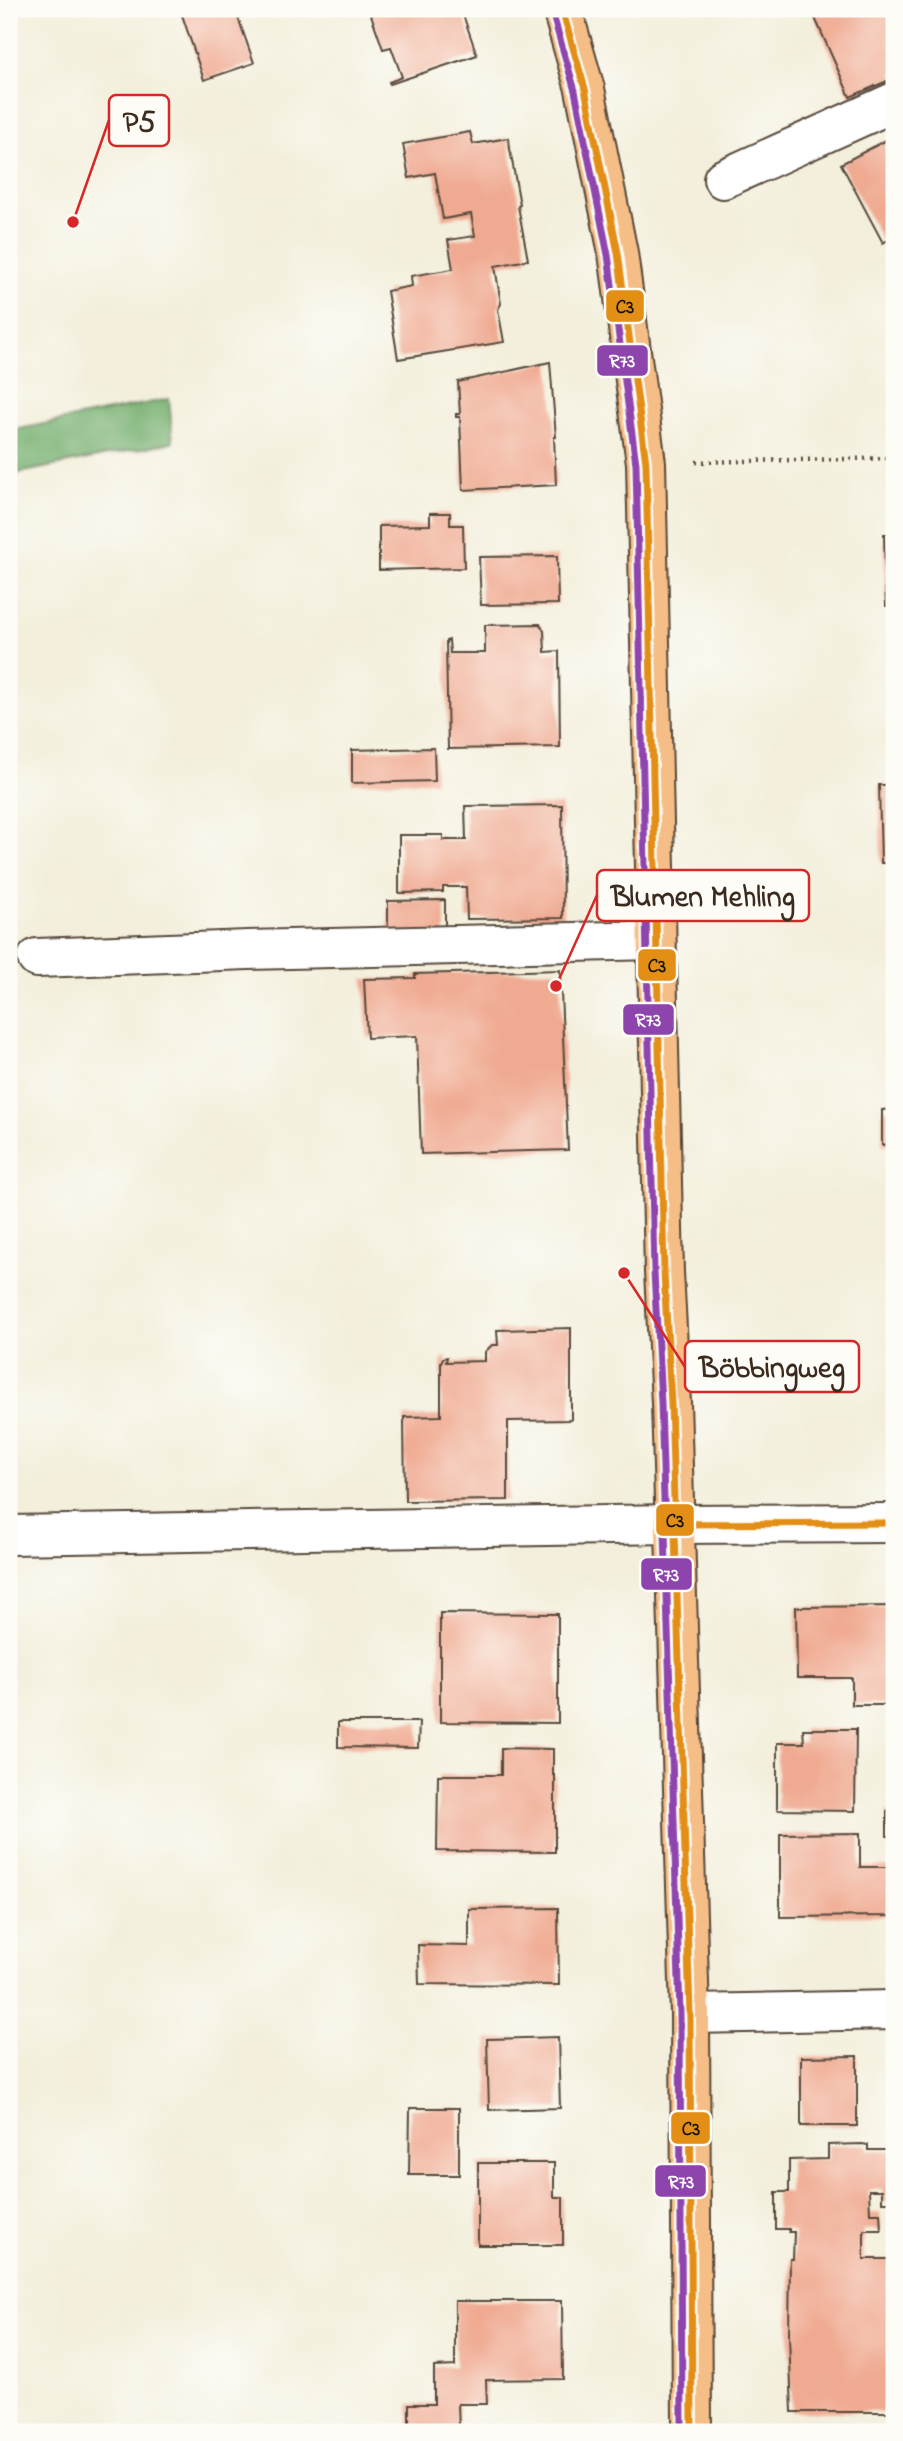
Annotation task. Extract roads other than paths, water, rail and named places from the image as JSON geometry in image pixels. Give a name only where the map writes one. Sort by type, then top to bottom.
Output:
[{"type":"main road","points":[[562,9],[585,89],[618,253],[646,463],[656,940],[690,2014],[692,2432]]},
{"type":"street","points":[[723,179],[894,102]]},
{"type":"street","points":[[37,958],[656,940]]},
{"type":"street","points":[[9,1535],[894,1523]]},
{"type":"street","points":[[690,2014],[894,2010]]},
{"type":"place","name":"P5","points":[[73,222]]},
{"type":"place","name":"Blumen Mehling","points":[[556,986]]},
{"type":"place","name":"Böbbingweg","points":[[624,1273]]}]
